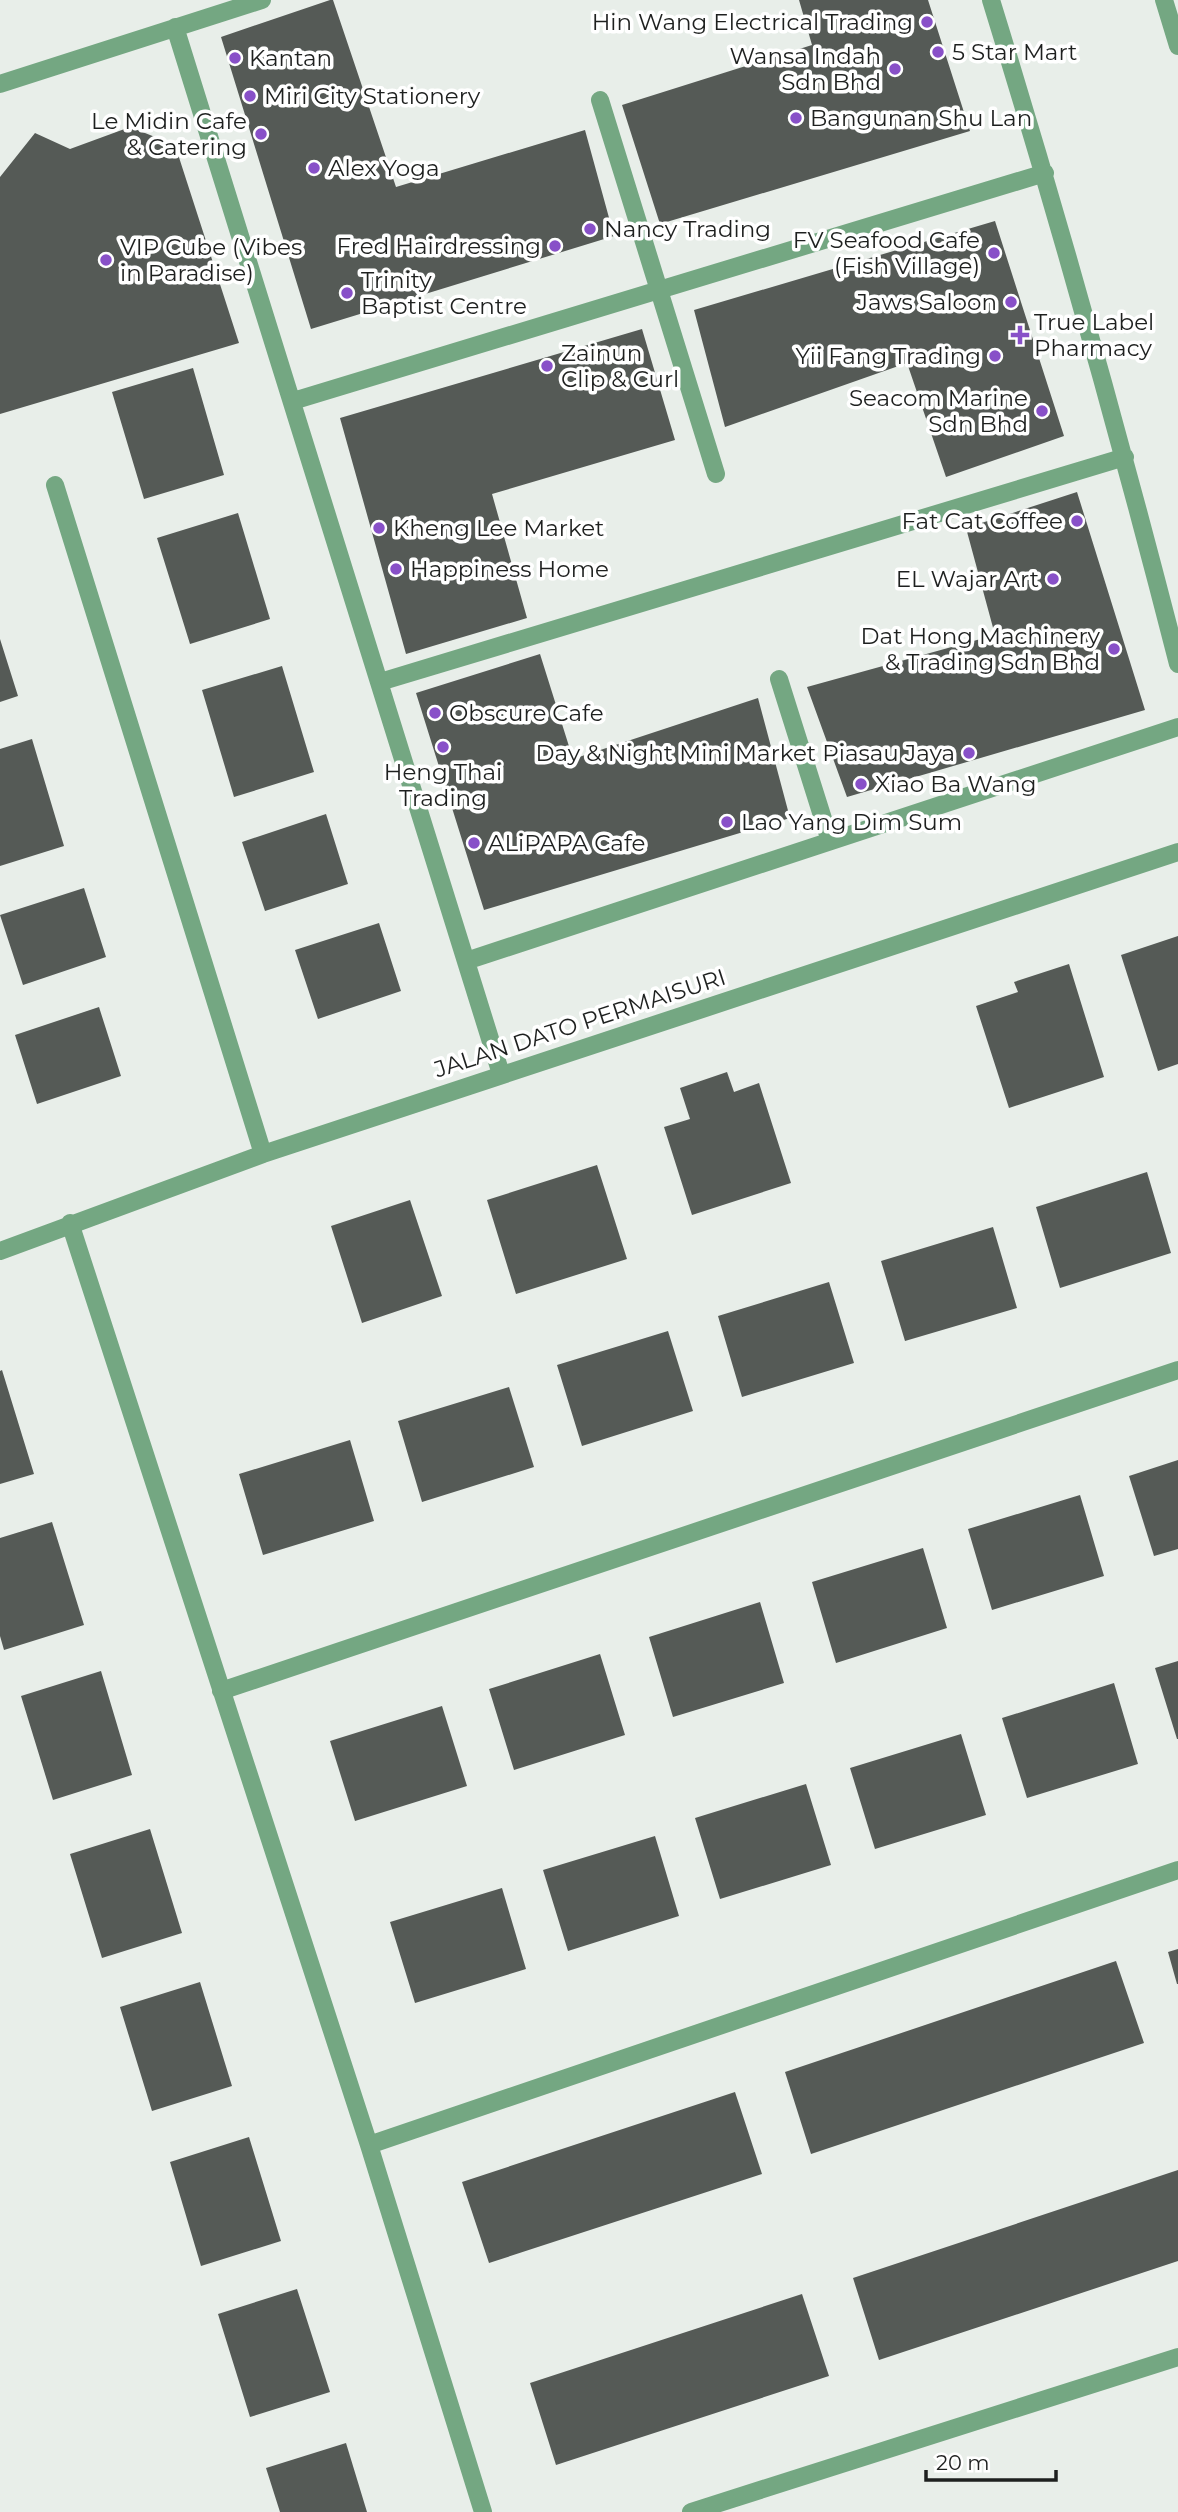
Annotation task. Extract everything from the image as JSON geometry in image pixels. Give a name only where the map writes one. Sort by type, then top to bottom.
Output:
[{"type":"street","points":[[0,84],[261,0]]},
{"type":"street","points":[[991,0],[1045,173],[1125,457],[1178,664]]},
{"type":"street","points":[[1164,0],[1178,46]]},
{"type":"street","points":[[174,27],[501,1074]]},
{"type":"street","points":[[600,100],[716,474]]},
{"type":"street","points":[[293,401],[1045,173]]},
{"type":"street","points":[[380,682],[1125,457]]},
{"type":"street","points":[[55,485],[263,1154]]},
{"type":"street","points":[[779,679],[830,841]]},
{"type":"street","points":[[466,961],[1178,727]]},
{"type":"street","name":"JALAN DATO PERMAISURI","points":[[0,1251],[263,1154],[1178,852]]},
{"type":"street","points":[[70,1223],[369,2145],[483,2512]]},
{"type":"street","points":[[220,1691],[1178,1370]]},
{"type":"street","points":[[369,2145],[1178,1870]]},
{"type":"street","points":[[691,2512],[1178,2357]]},
{"type":"building","points":[[333,0],[396,187],[585,130],[614,236],[311,329],[221,37]]},
{"type":"building","name":"Bangunan Shu Lan","points":[[799,0],[928,0],[970,131],[660,224],[622,105],[812,45]]},
{"type":"building","name":"VIP Cube (Vibes in Paradise)","points":[[130,127],[175,145],[239,343],[0,414],[0,177],[35,133],[70,149]]},
{"type":"building","points":[[995,221],[1064,436],[946,477],[907,363],[725,427],[694,310]]},
{"type":"building","points":[[642,329],[675,440],[492,494],[527,618],[406,654],[340,418]]},
{"type":"building","points":[[193,368],[224,475],[144,499],[112,392]]},
{"type":"building","points":[[1077,492],[1145,710],[847,797],[807,687],[995,635],[966,528]]},
{"type":"building","points":[[238,513],[270,619],[190,644],[157,538]]},
{"type":"building","points":[[0,639],[18,696],[0,702]]},
{"type":"building","points":[[540,654],[573,759],[758,698],[790,818],[484,910],[416,693]]},
{"type":"building","points":[[282,666],[314,772],[234,797],[202,690]]},
{"type":"building","points":[[32,739],[64,846],[0,866],[0,749]]},
{"type":"building","points":[[326,814],[348,884],[265,911],[242,842]]},
{"type":"building","points":[[84,888],[106,957],[23,985],[0,915]]},
{"type":"building","points":[[379,923],[401,991],[318,1019],[295,950]]},
{"type":"building","points":[[1178,936],[1178,1064],[1158,1071],[1121,955]]},
{"type":"building","points":[[1069,964],[1104,1077],[1009,1108],[976,1006],[1018,992],[1014,982]]},
{"type":"building","points":[[99,1007],[121,1076],[37,1104],[15,1035]]},
{"type":"building","points":[[727,1072],[734,1092],[759,1083],[791,1183],[692,1215],[664,1127],[690,1119],[680,1088]]},
{"type":"building","points":[[597,1165],[627,1259],[516,1294],[487,1200]]},
{"type":"building","points":[[1147,1172],[1171,1253],[1060,1288],[1036,1207]]},
{"type":"building","points":[[410,1200],[442,1296],[362,1323],[331,1226]]},
{"type":"building","points":[[993,1227],[1017,1308],[905,1341],[881,1261]]},
{"type":"building","points":[[829,1282],[854,1363],[742,1397],[718,1316]]},
{"type":"building","points":[[668,1331],[693,1411],[582,1446],[557,1365]]},
{"type":"building","points":[[2,1370],[34,1474],[0,1484],[0,1371]]},
{"type":"building","points":[[509,1387],[534,1467],[422,1502],[398,1421]]},
{"type":"building","points":[[350,1440],[374,1521],[263,1555],[239,1474]]},
{"type":"building","points":[[1178,1460],[1178,1549],[1154,1556],[1129,1476]]},
{"type":"building","points":[[1080,1495],[1104,1576],[992,1610],[968,1529]]},
{"type":"building","points":[[52,1522],[84,1625],[4,1650],[0,1636],[0,1538]]},
{"type":"building","points":[[923,1548],[947,1628],[836,1663],[812,1582]]},
{"type":"building","points":[[760,1602],[784,1683],[673,1717],[649,1637]]},
{"type":"building","points":[[600,1654],[625,1735],[514,1770],[489,1689]]},
{"type":"building","points":[[1178,1661],[1178,1739],[1177,1739],[1155,1668]]},
{"type":"building","points":[[101,1671],[132,1775],[53,1800],[21,1696]]},
{"type":"building","points":[[1114,1683],[1138,1764],[1027,1798],[1002,1718]]},
{"type":"building","points":[[442,1706],[467,1786],[355,1821],[330,1741]]},
{"type":"building","points":[[961,1734],[986,1815],[875,1849],[850,1768]]},
{"type":"building","points":[[806,1784],[831,1865],[720,1899],[695,1818]]},
{"type":"building","points":[[150,1829],[182,1933],[102,1958],[70,1854]]},
{"type":"building","points":[[655,1836],[679,1916],[568,1951],[543,1870]]},
{"type":"building","points":[[502,1888],[526,1969],[415,2003],[390,1922]]},
{"type":"building","points":[[1178,1949],[1178,1984],[1177,1984],[1168,1952]]},
{"type":"building","points":[[1116,1961],[1144,2043],[811,2154],[785,2072]]},
{"type":"building","points":[[200,1982],[232,2086],[152,2111],[120,2007]]},
{"type":"building","points":[[735,2092],[762,2174],[489,2263],[462,2182]]},
{"type":"building","points":[[249,2137],[281,2241],[201,2266],[170,2162]]},
{"type":"building","points":[[1178,2170],[1178,2261],[879,2360],[853,2278]]},
{"type":"building","points":[[297,2289],[330,2392],[250,2417],[218,2314]]},
{"type":"building","points":[[802,2294],[829,2376],[556,2465],[530,2383]]},
{"type":"building","points":[[346,2443],[367,2512],[280,2512],[266,2468]]},
{"type":"place","name":"Hin Wang Electrical Trading","points":[[927,22]]},
{"type":"place","name":"5 Star Mart","points":[[938,52]]},
{"type":"place","name":"Kantan","points":[[235,58]]},
{"type":"place","name":"Wansa Indah Sdn Bhd","points":[[895,69]]},
{"type":"place","name":"Miri City Stationery","points":[[250,96]]},
{"type":"place","name":"Bangunan Shu Lan","points":[[796,118]]},
{"type":"place","name":"Le Midin Cafe & Catering","points":[[261,134]]},
{"type":"place","name":"Alex Yoga","points":[[314,168]]},
{"type":"place","name":"Nancy Trading","points":[[590,229]]},
{"type":"place","name":"Fred Hairdressing","points":[[555,246]]},
{"type":"place","name":"FV Seafood Cafe (Fish Village)","points":[[994,253]]},
{"type":"place","name":"VIP Cube (Vibes in Paradise)","points":[[106,260]]},
{"type":"place","name":"Trinity Baptist Centre","points":[[347,293]]},
{"type":"place","name":"Jaws Saloon","points":[[1011,302]]},
{"type":"place","name":"True Label Pharmacy","points":[[1020,335]]},
{"type":"place","name":"Yii Fang Trading","points":[[995,356]]},
{"type":"place","name":"Zainun Clip & Curl","points":[[547,366]]},
{"type":"place","name":"Seacom Marine Sdn Bhd","points":[[1042,411]]},
{"type":"place","name":"Fat Cat Coffee","points":[[1077,521]]},
{"type":"place","name":"Kheng Lee Market","points":[[379,528]]},
{"type":"place","name":"Happiness Home","points":[[396,569]]},
{"type":"place","name":"EL Wajar Art","points":[[1053,579]]},
{"type":"place","name":"Dat Hong Machinery & Trading Sdn Bhd","points":[[1114,649]]},
{"type":"place","name":"Obscure Cafe","points":[[435,713]]},
{"type":"place","name":"Heng Thai Trading","points":[[443,747]]},
{"type":"place","name":"Day & Night Mini Market Piasau Jaya","points":[[969,753]]},
{"type":"place","name":"Xiao Ba Wang","points":[[861,784]]},
{"type":"place","name":"Lao Yang Dim Sum","points":[[727,822]]},
{"type":"place","name":"ALiPAPA Cafe","points":[[474,843]]}]
